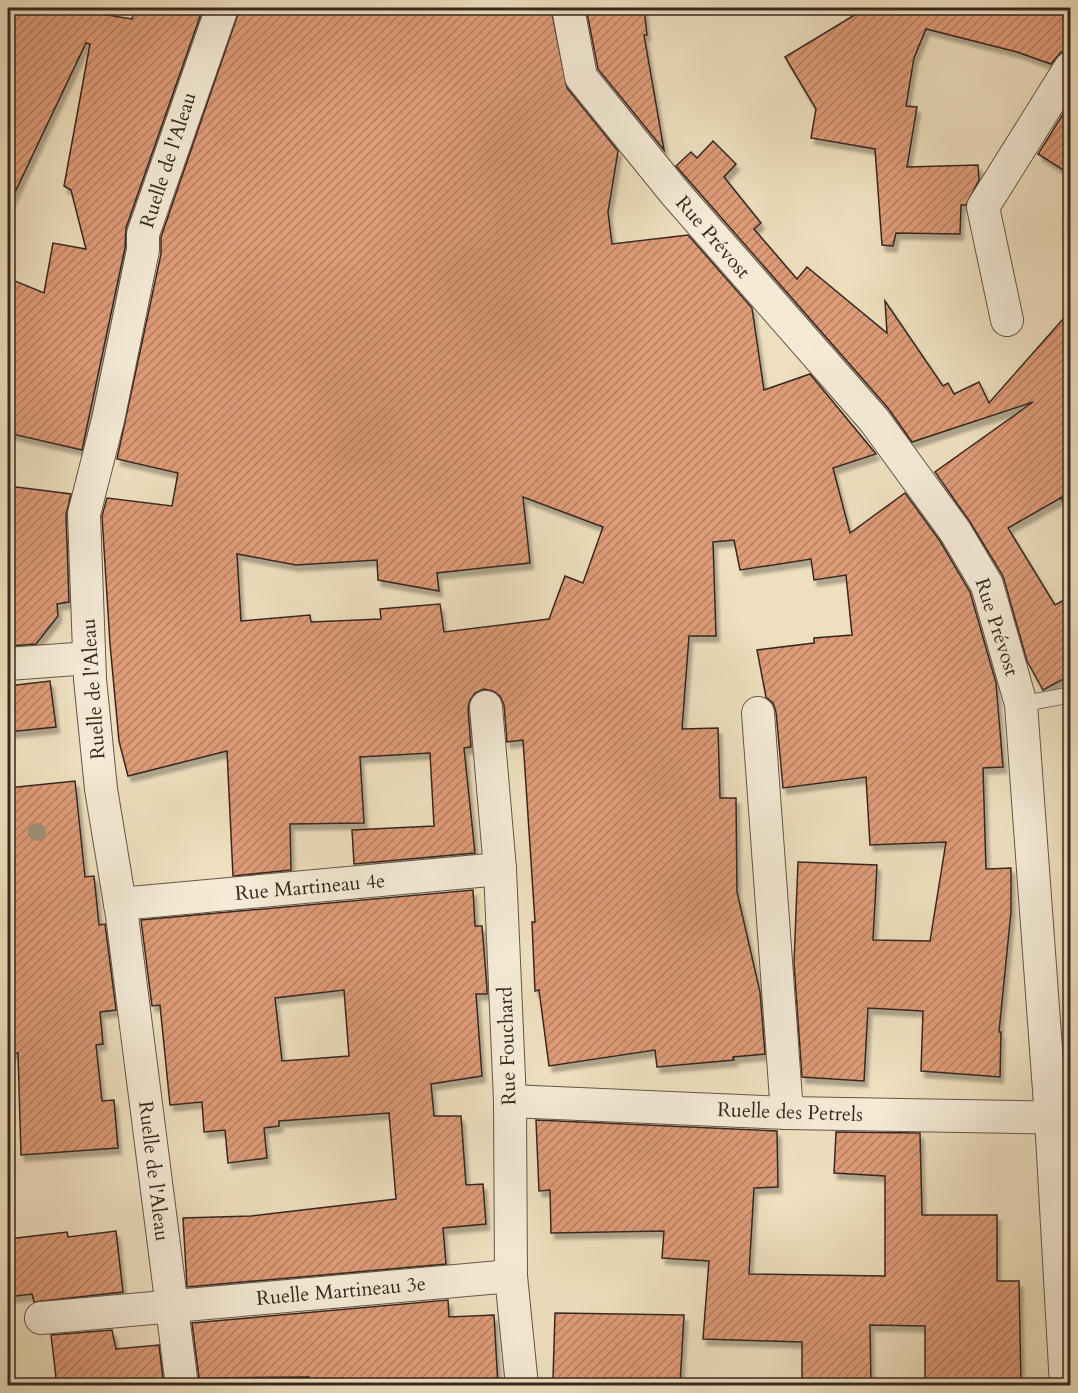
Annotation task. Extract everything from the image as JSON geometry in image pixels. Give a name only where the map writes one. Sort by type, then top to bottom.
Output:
[{"type":"street","name":"Ruelle de l'Aleau","points":[[182,1386],[120,904],[101,789],[89,658],[84,514],[110,408],[143,250],[143,234],[222,8]]},
{"type":"street","name":"Rue Prévost","points":[[568,8],[580,77],[675,193],[874,420],[955,531],[987,585],[1021,704],[1061,1118],[1066,1386]]},
{"type":"street","points":[[1007,320],[983,207],[1071,68]]},
{"type":"street","points":[[8,664],[89,658]]},
{"type":"street","name":"Rue Fouchard","points":[[486,707],[500,869],[510,1101],[511,1276],[522,1386]]},
{"type":"street","points":[[758,713],[787,1113]]},
{"type":"street","name":"Rue Martineau 4e","points":[[120,904],[500,869]]},
{"type":"street","name":"Ruelle des Petrels","points":[[510,1101],[787,1113],[1061,1118]]},
{"type":"street","name":"Ruelle Martineau 3e","points":[[41,1318],[511,1276]]},
{"type":"lane","points":[[1021,704],[1071,695]]},
{"type":"building","points":[[8,8],[63,8],[132,19],[135,8],[203,8],[126,228],[125,248],[82,450],[8,433],[8,278],[44,293],[53,243],[86,249],[71,190],[64,186],[90,44],[86,43],[8,207]]},
{"type":"building","points":[[240,8],[464,8],[512,12],[551,8],[567,88],[618,151],[608,212],[612,244],[688,235],[752,308],[764,390],[810,374],[876,454],[833,468],[850,533],[905,493],[940,541],[970,592],[996,683],[1003,767],[983,768],[986,869],[1011,868],[1011,912],[999,1032],[1001,1032],[1000,1077],[921,1071],[923,1011],[868,1008],[864,1081],[802,1077],[794,963],[798,862],[877,865],[873,940],[930,941],[946,842],[870,845],[866,777],[783,788],[776,712],[773,703],[766,697],[757,650],[814,643],[814,638],[852,635],[846,575],[814,580],[811,559],[740,570],[734,540],[713,542],[716,636],[689,636],[682,729],[718,728],[720,798],[736,798],[737,892],[760,992],[765,1054],[733,1057],[734,1060],[657,1067],[655,1050],[549,1066],[539,990],[535,991],[532,922],[535,922],[523,740],[507,742],[504,705],[500,696],[493,691],[484,689],[475,693],[468,708],[471,747],[464,748],[475,853],[354,864],[352,830],[434,826],[430,753],[360,757],[364,823],[290,824],[291,870],[233,876],[227,751],[128,776],[119,741],[102,516],[107,498],[172,506],[178,473],[117,459],[161,254],[161,237]],"holes":[[[523,497],[603,527],[583,583],[565,576],[549,619],[444,632],[440,604],[380,609],[381,619],[311,622],[310,615],[241,621],[237,554],[296,565],[377,560],[378,580],[439,591],[437,573],[530,563]]]},
{"type":"building","points":[[586,8],[644,8],[647,35],[644,35],[664,150],[598,69]]},
{"type":"building","points":[[866,8],[1071,8],[1071,50],[1061,52],[1051,64],[1017,52],[926,29],[914,58],[906,106],[917,107],[907,167],[978,165],[979,180],[966,205],[961,205],[960,234],[896,233],[893,246],[882,245],[875,149],[811,138],[816,109],[785,57]]},
{"type":"building","points":[[1071,101],[1071,175],[1038,154]]},
{"type":"building","points":[[713,141],[736,164],[724,177],[761,223],[754,229],[797,279],[807,267],[887,333],[885,301],[943,386],[948,383],[954,394],[979,382],[989,403],[1071,310],[1071,492],[1008,528],[1055,605],[1071,596],[1071,675],[1043,690],[1027,661],[1003,576],[970,522],[935,472],[1033,402],[912,442],[888,408],[676,166],[691,152],[697,158]]},
{"type":"building","points":[[8,486],[71,494],[66,515],[69,602],[57,604],[58,616],[36,644],[8,646]]},
{"type":"building","points":[[50,681],[56,727],[8,732],[8,686]]},
{"type":"building","points":[[75,781],[85,877],[94,876],[99,925],[105,924],[116,1010],[100,1012],[103,1044],[96,1045],[102,1101],[114,1100],[118,1148],[21,1155],[18,1053],[8,1054],[8,788]]},
{"type":"building","points":[[473,890],[475,926],[482,926],[487,988],[487,994],[476,994],[482,1076],[431,1084],[434,1116],[461,1116],[466,1185],[483,1184],[486,1224],[443,1228],[446,1264],[187,1287],[183,1218],[251,1216],[396,1199],[389,1113],[279,1121],[279,1126],[264,1128],[267,1158],[228,1163],[225,1130],[204,1132],[202,1102],[170,1105],[160,1005],[152,1006],[141,920]],"holes":[[[344,990],[349,1056],[282,1061],[275,998]]]},
{"type":"building","points":[[536,1120],[777,1131],[778,1187],[754,1188],[749,1274],[885,1276],[885,1176],[834,1173],[836,1132],[920,1133],[922,1215],[997,1215],[997,1281],[1019,1281],[1021,1386],[925,1386],[925,1326],[870,1325],[871,1386],[802,1386],[802,1342],[703,1339],[709,1261],[662,1258],[664,1231],[551,1233],[550,1190],[539,1191]]},
{"type":"building","points":[[116,1231],[123,1292],[34,1302],[32,1294],[8,1297],[8,1239],[67,1232],[68,1237]]},
{"type":"building","points":[[448,1300],[449,1317],[494,1315],[498,1386],[304,1386],[309,1377],[199,1378],[192,1323]]},
{"type":"building","points":[[555,1313],[684,1315],[680,1385],[553,1379]]},
{"type":"building","points":[[112,1330],[116,1349],[159,1345],[163,1379],[148,1379],[149,1386],[57,1386],[51,1335]]},
{"type":"waterway","points":[[1058,486],[1070,505]]}]
